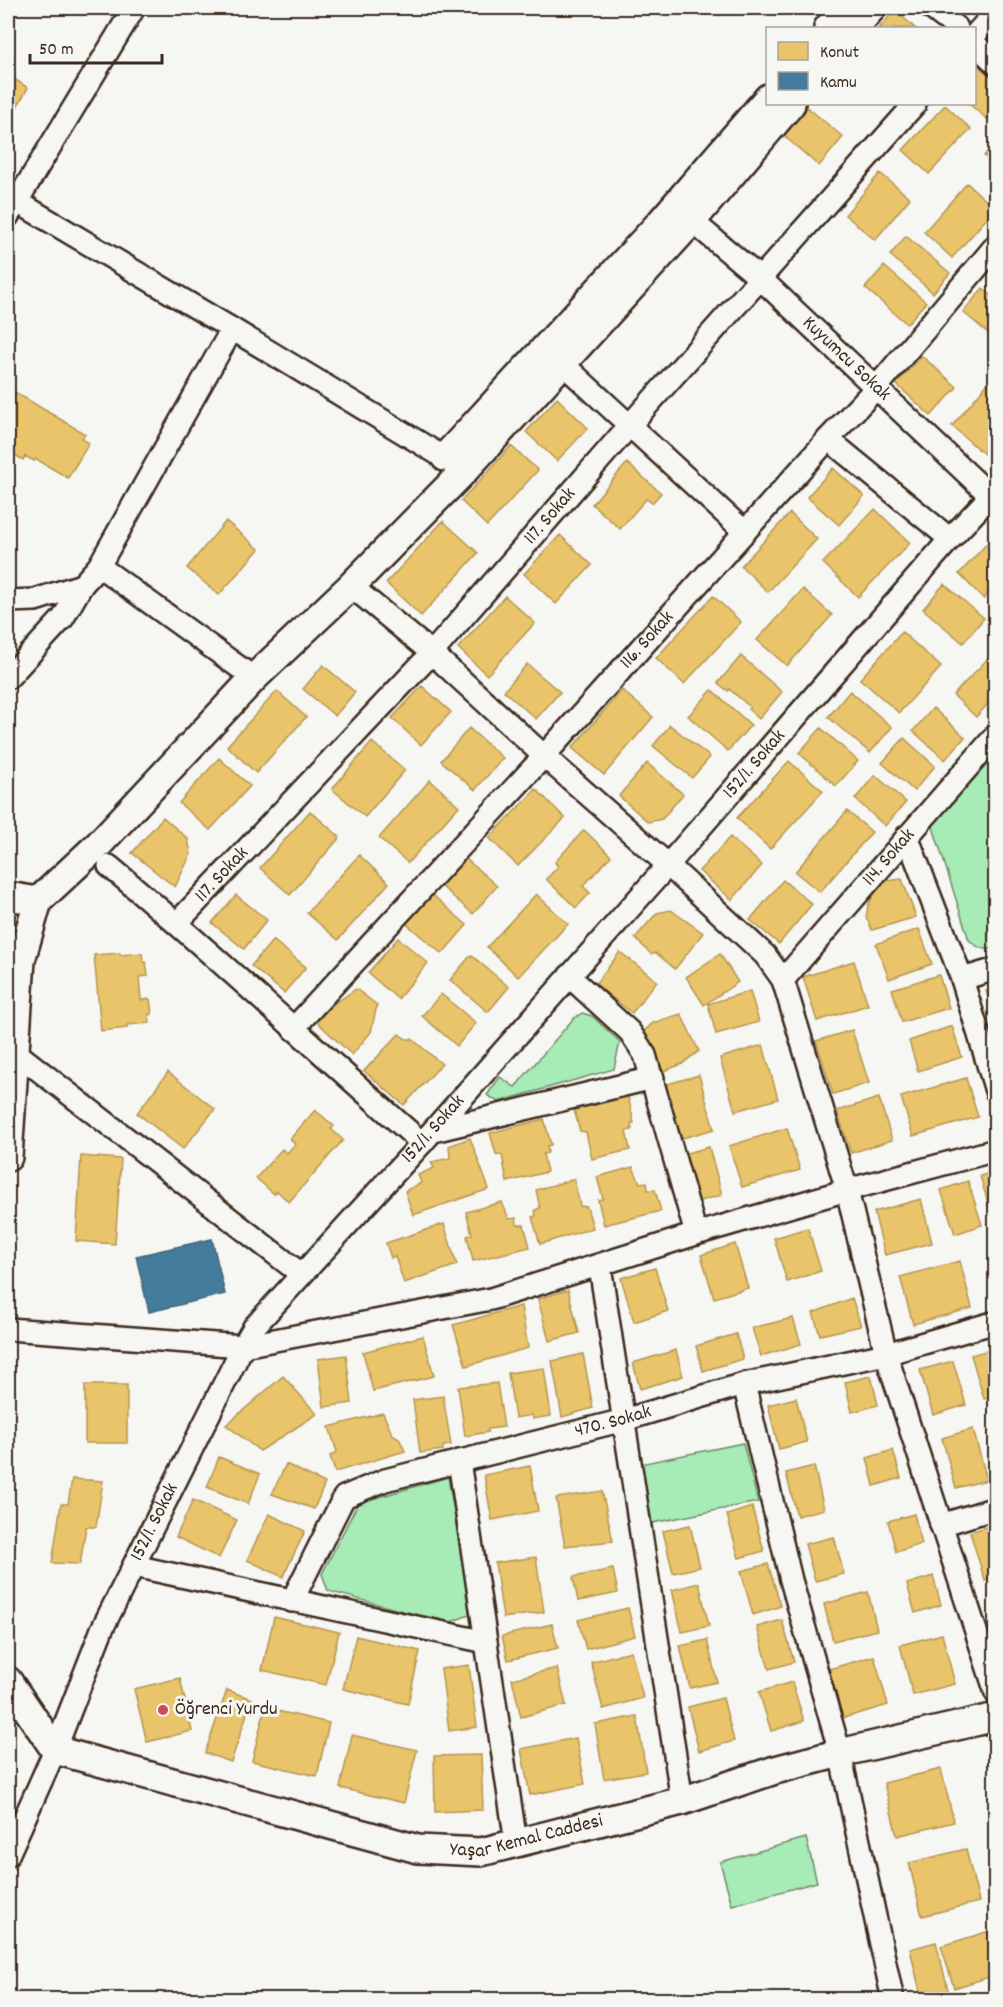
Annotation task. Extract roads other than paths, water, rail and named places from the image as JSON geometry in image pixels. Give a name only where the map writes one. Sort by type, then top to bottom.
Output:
[{"type":"street","points":[[134,8],[12,208],[232,329],[455,464]]},
{"type":"street","points":[[829,27],[846,8]]},
{"type":"street","points":[[855,27],[872,8]]},
{"type":"street","points":[[931,8],[956,27]]},
{"type":"street","points":[[976,35],[996,11]]},
{"type":"street","points":[[976,44],[996,64]]},
{"type":"street","points":[[8,1157],[9,1099],[21,960],[38,902],[99,844],[254,678],[351,586],[766,100]]},
{"type":"street","points":[[455,464],[563,364],[692,221],[790,105]]},
{"type":"street","name":"117. Sokak","points":[[177,923],[432,653],[629,426],[914,105]]},
{"type":"street","name":"Kuyumcu Sokak","points":[[692,221],[761,279],[994,496]]},
{"type":"street","name":"116. Sokak","points":[[293,1029],[544,756],[876,388],[996,245]]},
{"type":"street","points":[[8,678],[63,618],[82,585],[99,566],[232,329]]},
{"type":"street","points":[[563,364],[745,532]]},
{"type":"street","points":[[828,439],[950,539]]},
{"type":"street","name":"152/1. Sokak","points":[[8,1855],[55,1750],[102,1629],[254,1327],[427,1137],[668,865],[950,539],[994,496]]},
{"type":"street","points":[[99,566],[254,678]]},
{"type":"street","points":[[8,601],[35,600],[82,585]]},
{"type":"street","points":[[351,586],[432,653],[668,865],[765,955],[783,980],[847,1190],[886,1354],[996,1694]]},
{"type":"street","name":"114. Sokak","points":[[783,980],[996,735]]},
{"type":"street","points":[[908,836],[962,979],[996,1091]]},
{"type":"street","points":[[109,866],[177,923],[293,1029],[427,1137],[652,1078]]},
{"type":"street","points":[[8,896],[38,902]]},
{"type":"street","points":[[962,979],[996,969]]},
{"type":"street","points":[[569,976],[630,1032],[645,1055],[696,1234]]},
{"type":"street","points":[[14,1051],[302,1274]]},
{"type":"street","points":[[8,1329],[243,1346],[491,1299],[696,1234],[996,1150]]},
{"type":"street","points":[[600,1266],[682,1801]]},
{"type":"street","name":"470. Sokak","points":[[292,1601],[344,1497],[385,1480],[624,1420],[744,1384],[886,1354],[996,1322]]},
{"type":"street","points":[[744,1384],[791,1580],[840,1753],[893,2000]]},
{"type":"street","points":[[459,1461],[516,1843]]},
{"type":"street","points":[[941,1525],[996,1508]]},
{"type":"street","points":[[134,1566],[486,1642]]},
{"type":"street","points":[[8,1681],[55,1750]]},
{"type":"street","name":"Yaşar Kemal Caddesi","points":[[55,1750],[418,1849],[481,1852],[682,1801],[775,1770],[996,1717]]},
{"type":"place","name":"Öğrenci Yurdu","points":[[163,1710]]}]
